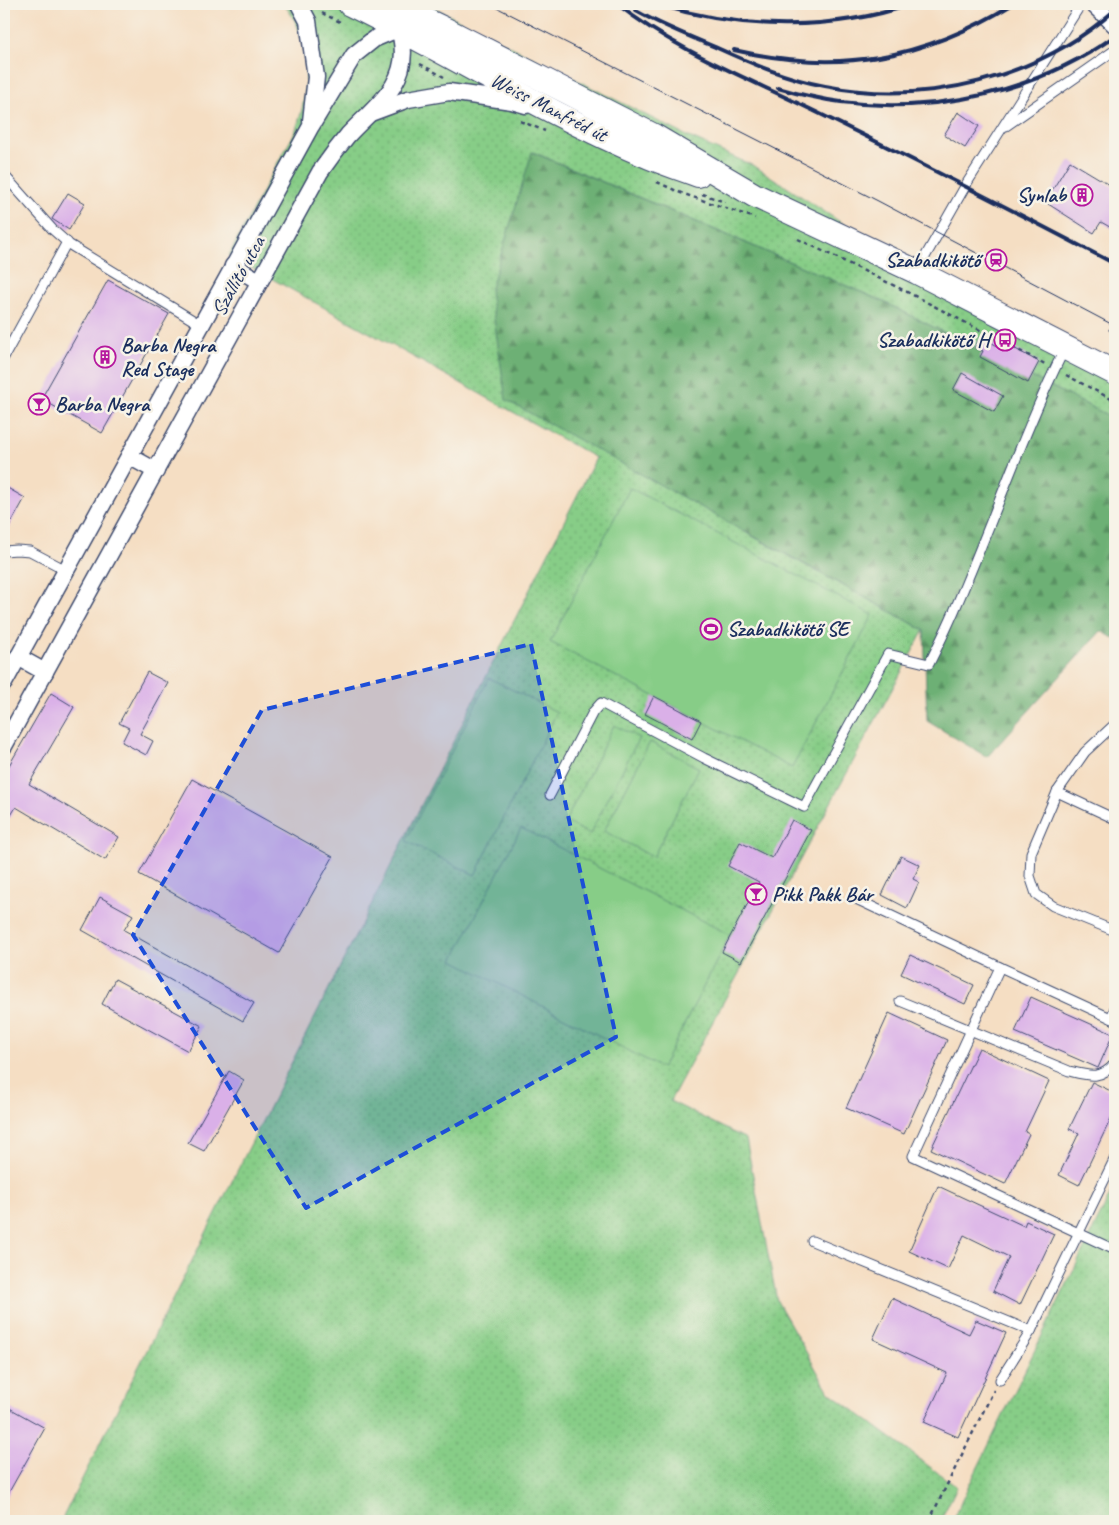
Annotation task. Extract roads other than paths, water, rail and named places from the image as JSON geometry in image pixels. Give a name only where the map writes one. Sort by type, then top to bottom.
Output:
[{"type":"main road","name":"Weiss Manfréd út","points":[[350,4],[400,28],[550,122],[754,195]]},
{"type":"main road","name":"Weiss Manfréd út","points":[[391,4],[654,136],[754,195],[917,272],[1115,373]]},
{"type":"street","name":"Szállító utca","points":[[299,4],[308,21],[316,77],[311,126]]},
{"type":"street","points":[[386,4],[393,13],[400,28],[444,29]]},
{"type":"street","points":[[1094,4],[1115,25]]},
{"type":"street","name":"Szállító utca","points":[[4,683],[311,126],[354,55],[374,39],[400,28],[404,55],[394,86],[373,112],[349,134],[320,172],[4,746]]},
{"type":"street","name":"Szállító utca","points":[[373,112],[408,99],[448,92],[512,101],[550,122]]},
{"type":"street","points":[[234,266],[259,281]]},
{"type":"street","points":[[129,456],[156,471]]},
{"type":"street","points":[[18,657],[45,672]]},
{"type":"lane","points":[[917,272],[955,204],[1081,4]]},
{"type":"lane","points":[[1002,128],[1115,50]]},
{"type":"lane","points":[[4,175],[66,242],[201,325]]},
{"type":"lane","points":[[4,356],[66,242]]},
{"type":"lane","points":[[550,795],[593,712],[601,704],[704,758],[804,807],[888,654],[929,664],[955,610],[1065,347]]},
{"type":"lane","points":[[4,551],[30,550],[66,570]]},
{"type":"lane","points":[[1115,724],[1085,752],[1057,792],[1031,853],[1030,876],[1036,894],[1053,906],[1115,931]]},
{"type":"lane","points":[[1057,792],[1115,818]]},
{"type":"lane","points":[[856,899],[1113,1019],[1115,1008]]},
{"type":"lane","points":[[1000,967],[913,1156],[1080,1232],[1115,1250]]},
{"type":"lane","points":[[900,1001],[1069,1071],[1088,1076],[1100,1075],[1108,1072],[1115,1063]]},
{"type":"lane","points":[[1000,1380],[1031,1331],[1115,1158]]},
{"type":"lane","points":[[812,1242],[1031,1331]]},
{"type":"tram line","points":[[490,4],[878,201],[1115,326]]},
{"type":"railway","points":[[617,4],[686,49],[887,147],[1115,264]]},
{"type":"railway","points":[[657,4],[688,13],[720,19],[785,24],[849,19],[881,13],[912,4]]},
{"type":"railway","points":[[734,50],[809,61],[844,61],[879,57],[913,49],[946,38],[979,23],[1013,4]]},
{"type":"railway","points":[[636,11],[742,59],[797,79],[825,86],[864,91],[902,92],[941,89],[979,81],[1016,70],[1051,54],[1084,34],[1115,10]]},
{"type":"railway","points":[[778,88],[833,101],[877,105],[913,105],[949,101],[1019,85],[1052,72],[1115,36]]},
{"type":"place","name":"Synlab","points":[[1082,195]]},
{"type":"place","name":"Szabadkikötő","points":[[996,260]]},
{"type":"place","name":"Szabadkikötő H","points":[[1005,340]]},
{"type":"place","name":"Barba Negra Red Stage","points":[[105,357]]},
{"type":"place","name":"Barba Negra","points":[[39,404]]},
{"type":"place","name":"Szabadkikötő SE","points":[[711,629]]},
{"type":"place","name":"Pikk Pakk Bár","points":[[756,894]]}]
